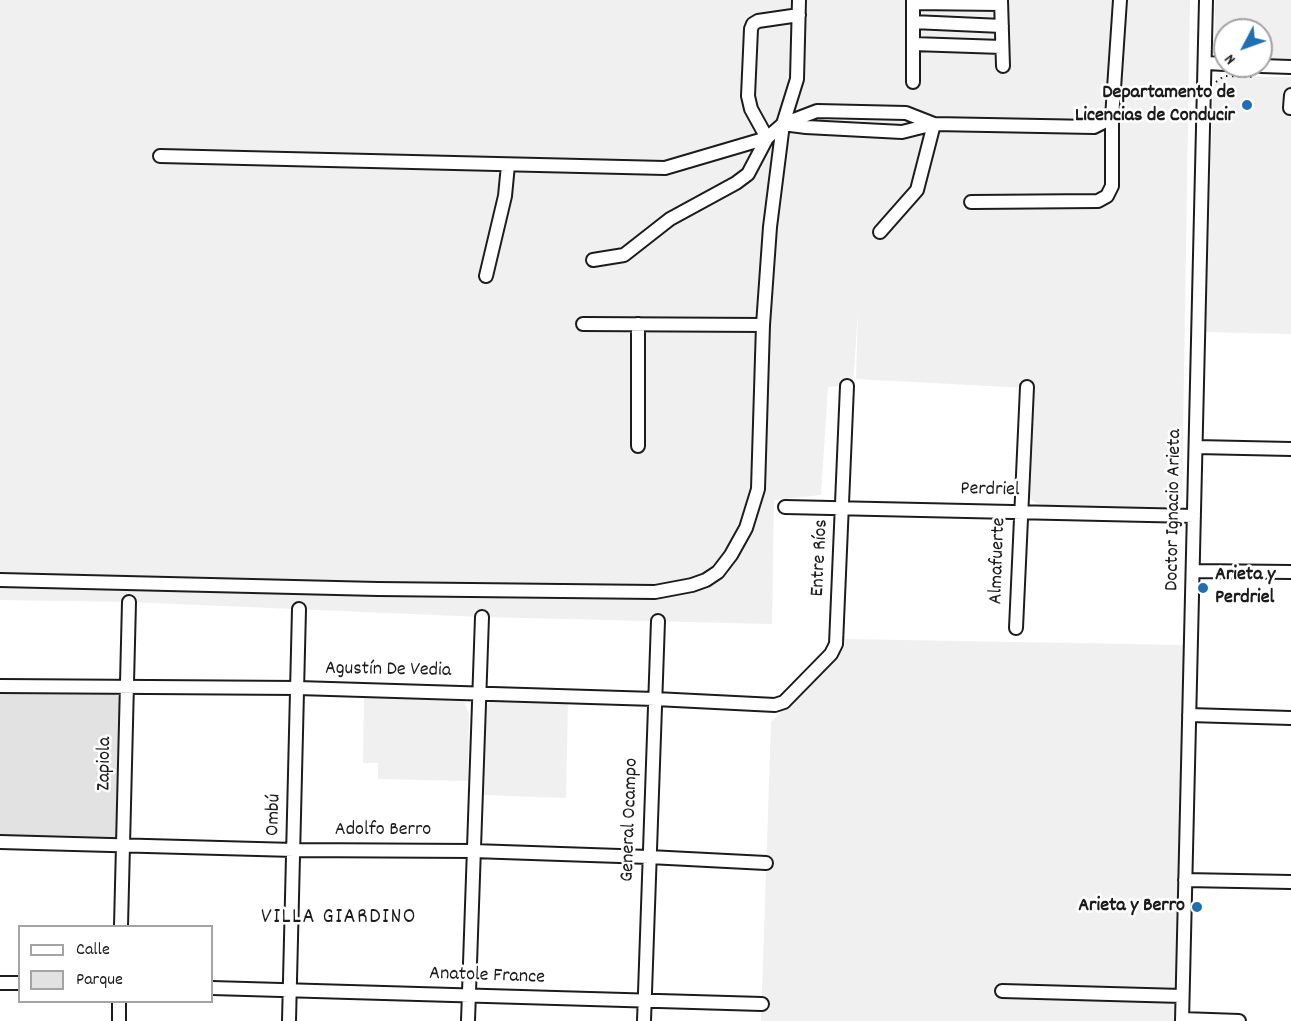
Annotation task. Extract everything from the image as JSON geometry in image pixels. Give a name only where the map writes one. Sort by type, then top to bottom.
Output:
[{"type":"street","points":[[0,580],[378,589],[655,592],[692,585],[718,572],[731,555],[746,528],[758,489],[763,325],[770,227],[783,124],[797,79],[799,0]]},
{"type":"street","points":[[971,202],[1098,201],[1107,196],[1112,186],[1112,118],[1120,0]]},
{"type":"street","name":"Doctor Ignacio Arieta","points":[[1182,1020],[1206,0]]},
{"type":"street","points":[[914,82],[913,1],[1001,2],[1003,66]]},
{"type":"street","points":[[767,138],[747,96],[751,29],[758,21],[799,15]]},
{"type":"street","points":[[913,22],[1002,26]]},
{"type":"street","points":[[913,45],[1002,47]]},
{"type":"street","points":[[1206,63],[1213,63]]},
{"type":"street","points":[[1273,69],[1291,67]]},
{"type":"street","points":[[1291,95],[1291,114]]},
{"type":"street","points":[[593,260],[624,255],[670,219],[736,183],[748,174],[767,138],[783,124],[817,111],[906,113],[934,124]]},
{"type":"street","points":[[783,124],[806,128],[902,132],[934,124],[1094,127],[1112,118]]},
{"type":"street","points":[[880,232],[917,190],[934,124]]},
{"type":"street","points":[[160,156],[665,168],[767,138]]},
{"type":"street","points":[[486,276],[505,196],[508,165]]},
{"type":"street","points":[[583,324],[763,325]]},
{"type":"street","points":[[638,324],[638,446]]},
{"type":"street","name":"Entre Ríos","points":[[775,705],[784,702],[794,694],[831,654],[836,644],[847,386]]},
{"type":"street","name":"Almafuerte","points":[[1016,628],[1027,387]]},
{"type":"street","points":[[1196,447],[1291,449]]},
{"type":"street","name":"Perdriel","points":[[785,507],[1194,516]]},
{"type":"street","points":[[1193,571],[1291,572]]},
{"type":"street","name":"Zapiola","points":[[122,925],[129,602]]},
{"type":"street","name":"Ombú","points":[[290,1021],[299,609]]},
{"type":"street","points":[[468,1021],[482,617]]},
{"type":"street","name":"General Ocampo","points":[[644,1021],[658,621]]},
{"type":"street","name":"Agustín De Vedia","points":[[0,686],[298,688],[775,705]]},
{"type":"street","points":[[1189,715],[1291,718]]},
{"type":"street","name":"Adolfo Berro","points":[[0,842],[294,850],[473,851],[766,863]]},
{"type":"street","points":[[1185,880],[1291,882]]},
{"type":"street","points":[[0,983],[18,983]]},
{"type":"street","name":"Anatole France","points":[[213,988],[762,1004]]},
{"type":"street","points":[[1002,991],[1182,996]]},
{"type":"street","points":[[119,1003],[119,1021]]},
{"type":"street","points":[[1182,1020],[1239,1021]]},
{"type":"path","points":[[1213,88],[1220,78]]},
{"type":"shaded area","points":[[0,0],[1190,0],[1182,497],[1173,508],[1036,503],[1021,493],[1027,388],[856,379],[858,312],[853,385],[828,387],[821,495],[774,500],[772,624],[482,617],[129,602],[0,600]]},
{"type":"shaded area","points":[[1215,0],[1291,0],[1291,63],[1273,62],[1273,18],[1215,18]]},
{"type":"shaded area","points":[[1291,77],[1291,334],[1206,332],[1213,88],[1220,78]]},
{"type":"shaded area","points":[[845,639],[1184,645],[1176,1021],[761,1021],[771,722],[845,647]]},
{"type":"shaded area","points":[[364,696],[458,698],[464,702],[469,714],[468,781],[378,779],[378,763],[363,763]]},
{"type":"shaded area","points":[[493,698],[568,701],[566,798],[483,795],[486,707]]},
{"type":"green space","points":[[0,693],[116,694],[121,699],[118,837],[111,842],[0,843]]},
{"type":"place","name":"Departamento de Licencias de Conducir","points":[[1247,105]]},
{"type":"place","name":"Arieta y Perdriel","points":[[1203,588]]},
{"type":"place","name":"Arieta y Berro","points":[[1197,907]]},
{"type":"district","name":"VILLA GIARDINO","points":[[339,919]]}]
